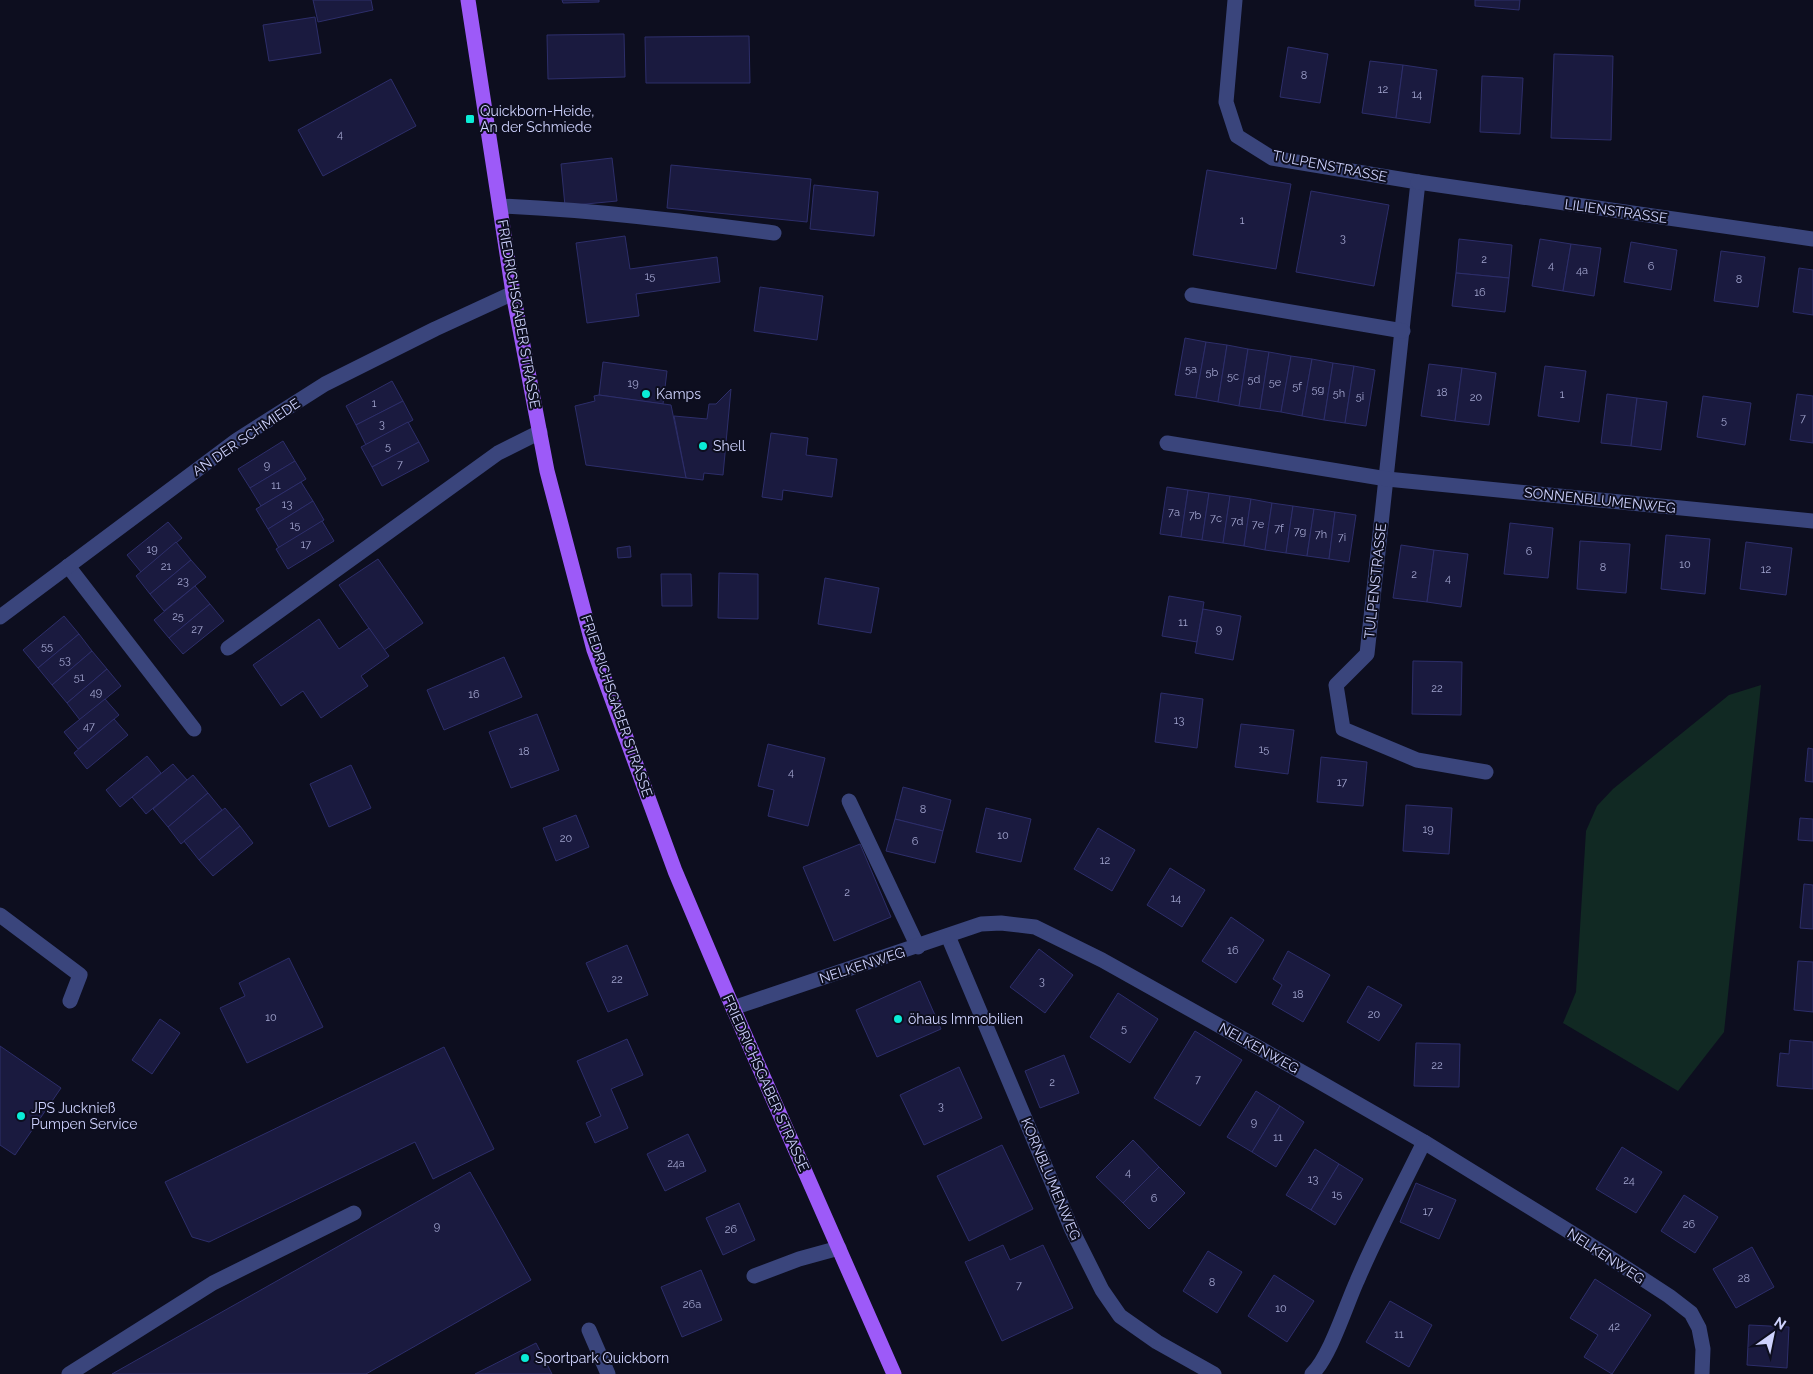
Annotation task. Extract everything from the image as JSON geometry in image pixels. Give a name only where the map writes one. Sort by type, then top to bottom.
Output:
[{"type":"main road","name":"FRIEDRICHSGABER STRASSE","points":[[468,0],[513,293],[547,471],[594,650],[675,871],[733,1008],[894,1374]]},
{"type":"street","name":"TULPENSTRASSE","points":[[1235,0],[1226,102],[1237,136],[1272,158],[1418,182],[1367,654],[1336,685],[1343,729],[1417,760],[1486,772]]},
{"type":"street","name":"LILIENSTRASSE","points":[[1418,182],[1813,239]]},
{"type":"street","points":[[500,206],[634,216],[774,233]]},
{"type":"street","name":"AN DER SCHMIEDE","points":[[0,617],[237,440],[326,384],[435,329],[513,293]]},
{"type":"street","points":[[1192,295],[1403,331]]},
{"type":"street","points":[[228,648],[498,453],[540,432]]},
{"type":"street","points":[[1167,443],[1387,478]]},
{"type":"street","name":"SONNENBLUMENWEG","points":[[1387,478],[1813,521]]},
{"type":"street","points":[[68,566],[194,729]]},
{"type":"street","points":[[849,801],[918,947]]},
{"type":"street","points":[[0,915],[80,976],[70,1001]]},
{"type":"street","name":"NELKENWEG","points":[[733,1008],[918,947],[981,924],[1001,922],[1035,927],[1102,960],[1424,1142],[1591,1245],[1669,1296],[1692,1313],[1703,1349],[1702,1374]]},
{"type":"street","name":"KORNBLUMENWEG","points":[[948,936],[1072,1230],[1102,1290],[1120,1316],[1157,1342],[1214,1374]]},
{"type":"street","points":[[1312,1374],[1324,1356],[1362,1270],[1424,1142]]},
{"type":"street","points":[[69,1374],[213,1283],[354,1213]]},
{"type":"street","points":[[754,1276],[799,1259],[839,1248]]},
{"type":"street","points":[[589,1330],[608,1374]]},
{"type":"green space","points":[[1761,685],[1724,1032],[1678,1091],[1563,1023],[1576,992],[1586,831],[1597,806],[1613,789],[1729,695]]},
{"type":"building","points":[[313,0],[371,0],[373,10],[318,22]]},
{"type":"building","points":[[562,0],[599,0],[599,2],[563,3]]},
{"type":"building","points":[[1475,0],[1520,0],[1519,10],[1475,6]]},
{"type":"building","points":[[315,17],[321,53],[269,61],[263,25]]},
{"type":"building","points":[[624,34],[625,77],[548,79],[547,35]]},
{"type":"building","points":[[749,36],[750,83],[646,83],[645,37]]},
{"type":"building","points":[[1288,47],[1328,54],[1320,103],[1280,97]]},
{"type":"building","points":[[1554,54],[1613,56],[1611,140],[1551,138]]},
{"type":"building","points":[[1370,61],[1403,65],[1396,118],[1362,113]]},
{"type":"building","points":[[1403,65],[1437,70],[1430,123],[1396,118]]},
{"type":"building","points":[[1482,76],[1523,78],[1520,134],[1480,132]]},
{"type":"building","points":[[391,79],[416,126],[323,176],[298,130]]},
{"type":"building","points":[[612,158],[617,201],[565,206],[561,164]]},
{"type":"building","points":[[671,165],[811,179],[807,222],[667,208]]},
{"type":"building","points":[[1207,170],[1291,184],[1276,269],[1193,255]]},
{"type":"building","points":[[814,185],[878,192],[874,236],[810,229]]},
{"type":"building","points":[[1311,191],[1389,205],[1374,286],[1296,272]]},
{"type":"building","points":[[625,236],[630,269],[717,257],[720,282],[636,294],[639,316],[587,323],[576,243]]},
{"type":"building","points":[[1459,239],[1512,245],[1509,278],[1456,273]]},
{"type":"building","points":[[1540,239],[1571,244],[1563,291],[1532,286]]},
{"type":"building","points":[[1631,242],[1677,250],[1671,290],[1624,282]]},
{"type":"building","points":[[1571,244],[1601,248],[1594,296],[1563,291]]},
{"type":"building","points":[[1721,251],[1765,257],[1758,307],[1714,301]]},
{"type":"building","points":[[1799,268],[1813,270],[1813,315],[1793,312]]},
{"type":"building","points":[[1456,273],[1509,278],[1505,312],[1452,306]]},
{"type":"building","points":[[760,287],[823,296],[817,340],[754,331]]},
{"type":"building","points":[[1185,338],[1206,342],[1196,398],[1175,395]]},
{"type":"building","points":[[1206,342],[1227,345],[1218,402],[1196,398]]},
{"type":"building","points":[[1227,345],[1248,349],[1239,406],[1218,402]]},
{"type":"building","points":[[1248,349],[1269,352],[1260,409],[1239,406]]},
{"type":"building","points":[[1269,352],[1291,356],[1281,412],[1260,409]]},
{"type":"building","points":[[1291,356],[1312,359],[1302,416],[1281,412]]},
{"type":"building","points":[[1312,359],[1333,363],[1324,420],[1302,416]]},
{"type":"building","points":[[603,362],[667,371],[663,404],[599,395]]},
{"type":"building","points":[[1333,363],[1354,366],[1345,423],[1324,420]]},
{"type":"building","points":[[1429,364],[1462,368],[1455,421],[1421,416]]},
{"type":"building","points":[[1354,366],[1375,370],[1366,426],[1345,423]]},
{"type":"building","points":[[1545,366],[1586,371],[1579,422],[1538,416]]},
{"type":"building","points":[[1462,368],[1496,373],[1489,425],[1455,421]]},
{"type":"building","points":[[392,381],[403,401],[356,425],[346,406]]},
{"type":"building","name":"Shell","points":[[731,389],[723,475],[704,473],[703,480],[686,478],[674,416],[707,419],[709,404],[716,404]]},
{"type":"building","points":[[1607,394],[1637,398],[1631,446],[1601,443]]},
{"type":"building","points":[[1797,394],[1813,396],[1813,443],[1790,440]]},
{"type":"building","points":[[599,395],[671,405],[686,478],[586,465],[575,406],[595,401],[594,396]]},
{"type":"building","points":[[1703,396],[1751,403],[1745,445],[1697,437]]},
{"type":"building","points":[[1637,398],[1667,402],[1661,450],[1631,446]]},
{"type":"building","points":[[403,401],[413,420],[366,445],[356,425]]},
{"type":"building","points":[[408,422],[419,442],[372,467],[361,447]]},
{"type":"building","points":[[771,433],[808,438],[806,455],[837,459],[832,497],[783,490],[782,500],[762,497]]},
{"type":"building","points":[[283,441],[295,461],[250,488],[238,469]]},
{"type":"building","points":[[419,442],[429,461],[382,486],[372,467]]},
{"type":"building","points":[[295,461],[306,479],[261,506],[250,488]]},
{"type":"building","points":[[301,482],[313,501],[268,529],[256,509]]},
{"type":"building","points":[[1167,487],[1188,490],[1181,537],[1160,534]]},
{"type":"building","points":[[1188,490],[1209,493],[1202,540],[1181,537]]},
{"type":"building","points":[[1209,493],[1230,496],[1223,543],[1202,540]]},
{"type":"building","points":[[1230,496],[1251,499],[1244,546],[1223,543]]},
{"type":"building","points":[[1251,499],[1272,503],[1265,550],[1244,546]]},
{"type":"building","points":[[313,501],[324,520],[279,548],[268,529]]},
{"type":"building","points":[[1272,503],[1293,506],[1286,553],[1265,550]]},
{"type":"building","points":[[1293,506],[1314,509],[1307,556],[1286,553]]},
{"type":"building","points":[[1314,509],[1335,512],[1329,559],[1307,556]]},
{"type":"building","points":[[1335,512],[1356,515],[1349,562],[1329,559]]},
{"type":"building","points":[[322,521],[334,541],[288,569],[276,549]]},
{"type":"building","points":[[168,522],[182,538],[141,572],[127,555]]},
{"type":"building","points":[[1510,523],[1553,528],[1548,578],[1504,574]]},
{"type":"building","points":[[1666,535],[1710,539],[1705,594],[1661,589]]},
{"type":"building","points":[[1580,541],[1630,544],[1626,593],[1577,589]]},
{"type":"building","points":[[176,542],[191,560],[150,594],[136,576]]},
{"type":"building","points":[[1746,542],[1792,548],[1786,595],[1740,589]]},
{"type":"building","points":[[1401,545],[1434,550],[1427,602],[1393,598]]},
{"type":"building","points":[[630,546],[631,557],[618,558],[617,548]]},
{"type":"building","points":[[1434,550],[1468,554],[1461,607],[1427,602]]},
{"type":"building","points":[[378,559],[423,623],[384,650],[339,585]]},
{"type":"building","points":[[191,560],[206,577],[164,611],[150,594]]},
{"type":"building","points":[[719,573],[758,574],[758,619],[718,618]]},
{"type":"building","points":[[661,574],[691,574],[692,606],[662,606]]},
{"type":"building","points":[[825,578],[879,588],[871,633],[818,624]]},
{"type":"building","points":[[195,586],[210,604],[169,638],[154,620]]},
{"type":"building","points":[[1169,596],[1204,602],[1197,642],[1162,636]]},
{"type":"building","points":[[210,604],[224,621],[183,654],[169,638]]},
{"type":"building","points":[[1203,609],[1241,616],[1233,660],[1195,653]]},
{"type":"building","points":[[64,616],[79,634],[38,668],[23,650]]},
{"type":"building","points":[[319,619],[339,649],[369,628],[389,656],[361,676],[368,686],[321,718],[303,691],[281,706],[253,665]]},
{"type":"building","points":[[79,634],[92,651],[52,685],[38,668]]},
{"type":"building","points":[[92,651],[107,669],[67,703],[52,685]]},
{"type":"building","points":[[504,657],[522,697],[444,730],[427,690]]},
{"type":"building","points":[[1413,661],[1462,662],[1461,715],[1412,714]]},
{"type":"building","points":[[107,669],[121,686],[80,720],[67,703]]},
{"type":"building","points":[[1161,693],[1203,699],[1197,748],[1155,742]]},
{"type":"building","points":[[105,699],[119,715],[78,749],[64,732]]},
{"type":"building","points":[[537,714],[559,770],[511,788],[489,732]]},
{"type":"building","points":[[114,719],[128,735],[87,769],[74,753]]},
{"type":"building","points":[[1241,724],[1294,730],[1288,774],[1235,767]]},
{"type":"building","points":[[768,744],[825,758],[808,826],[768,816],[774,790],[758,786]]},
{"type":"building","points":[[1808,748],[1813,749],[1813,782],[1805,781]]},
{"type":"building","points":[[147,756],[161,773],[120,807],[106,790]]},
{"type":"building","points":[[1321,757],[1367,762],[1363,806],[1317,802]]},
{"type":"building","points":[[173,764],[187,780],[146,814],[132,797]]},
{"type":"building","points":[[351,765],[371,808],[329,827],[310,784]]},
{"type":"building","points":[[193,775],[208,793],[168,827],[153,809]]},
{"type":"building","points":[[903,787],[951,800],[943,831],[895,819]]},
{"type":"building","points":[[208,793],[222,810],[181,844],[168,827]]},
{"type":"building","points":[[1406,805],[1452,808],[1449,854],[1403,851]]},
{"type":"building","points":[[225,808],[240,826],[199,860],[184,841]]},
{"type":"building","points":[[986,808],[1031,819],[1021,862],[976,852]]},
{"type":"building","points":[[576,815],[589,847],[556,861],[543,828]]},
{"type":"building","points":[[1800,818],[1813,819],[1813,841],[1798,840]]},
{"type":"building","points":[[895,819],[943,831],[935,863],[886,851]]},
{"type":"building","points":[[240,826],[253,843],[213,876],[199,860]]},
{"type":"building","points":[[1098,828],[1135,850],[1112,891],[1074,869]]},
{"type":"building","points":[[860,844],[891,917],[834,941],[803,867]]},
{"type":"building","points":[[1170,868],[1205,890],[1182,927],[1147,905]]},
{"type":"building","points":[[1804,884],[1813,885],[1813,929],[1800,928]]},
{"type":"building","points":[[1231,917],[1264,940],[1236,983],[1202,961]]},
{"type":"building","points":[[627,945],[648,995],[608,1012],[586,963]]},
{"type":"building","points":[[1039,949],[1073,975],[1045,1013],[1010,987]]},
{"type":"building","points":[[1288,951],[1330,975],[1303,1022],[1272,1004],[1282,985],[1273,979]]},
{"type":"building","points":[[289,958],[323,1027],[247,1063],[220,1008],[245,996],[239,983]]},
{"type":"building","points":[[1798,961],[1813,962],[1813,1012],[1794,1010]]},
{"type":"building","name":"öhaus Immobilien","points":[[920,981],[941,1029],[877,1057],[856,1010]]},
{"type":"building","points":[[1368,986],[1402,1005],[1379,1041],[1347,1022]]},
{"type":"building","points":[[1118,993],[1158,1019],[1130,1063],[1090,1037]]},
{"type":"building","points":[[160,1019],[180,1033],[152,1074],[132,1060]]},
{"type":"building","points":[[1195,1031],[1242,1060],[1200,1126],[1154,1098]]},
{"type":"building","points":[[627,1039],[643,1075],[611,1089],[628,1128],[595,1143],[586,1123],[601,1116],[577,1061]]},
{"type":"building","points":[[1790,1040],[1813,1042],[1813,1089],[1777,1086],[1780,1053],[1789,1054]]},
{"type":"building","points":[[1416,1043],[1460,1044],[1459,1087],[1414,1086]]},
{"type":"building","name":"JPS Jucknieß Pumpen Service","points":[[0,1046],[61,1088],[15,1155],[0,1145]]},
{"type":"building","points":[[444,1047],[494,1149],[433,1179],[415,1142],[209,1242],[192,1237],[165,1182]]},
{"type":"building","points":[[1064,1055],[1079,1093],[1040,1108],[1025,1071]]},
{"type":"building","points":[[959,1067],[982,1118],[924,1145],[900,1095]]},
{"type":"building","points":[[1256,1091],[1280,1106],[1252,1152],[1227,1137]]},
{"type":"building","points":[[1280,1106],[1304,1122],[1276,1167],[1252,1152]]},
{"type":"building","points":[[688,1134],[706,1171],[665,1191],[647,1154]]},
{"type":"building","points":[[1133,1140],[1159,1167],[1123,1203],[1096,1177]]},
{"type":"building","points":[[1002,1145],[1033,1209],[969,1241],[937,1176]]},
{"type":"building","points":[[1622,1147],[1662,1172],[1636,1213],[1596,1189]]},
{"type":"building","points":[[1315,1149],[1339,1164],[1311,1210],[1286,1195]]},
{"type":"building","points":[[1339,1164],[1363,1179],[1335,1225],[1311,1210]]},
{"type":"building","points":[[1159,1167],[1185,1193],[1149,1229],[1123,1203]]},
{"type":"building","points":[[470,1172],[531,1280],[366,1374],[112,1374]]},
{"type":"building","points":[[1416,1183],[1456,1200],[1439,1239],[1400,1222]]},
{"type":"building","points":[[1684,1195],[1718,1217],[1695,1253],[1661,1231]]},
{"type":"building","points":[[739,1203],[755,1240],[723,1255],[706,1218]]},
{"type":"building","points":[[1003,1245],[1010,1260],[1043,1245],[1073,1308],[1002,1341],[965,1262]]},
{"type":"building","points":[[1752,1247],[1774,1287],[1736,1308],[1713,1269]]},
{"type":"building","points":[[1208,1251],[1242,1272],[1217,1313],[1183,1291]]},
{"type":"building","points":[[701,1270],[722,1320],[682,1337],[661,1287]]},
{"type":"building","points":[[1274,1275],[1314,1301],[1287,1342],[1248,1316]]},
{"type":"building","points":[[1595,1279],[1651,1315],[1612,1374],[1584,1357],[1598,1335],[1570,1318]]},
{"type":"building","points":[[1390,1301],[1432,1325],[1409,1367],[1366,1342]]},
{"type":"building","points":[[1749,1325],[1789,1327],[1787,1368],[1747,1365]]},
{"type":"building","name":"Sportpark Quickborn","points":[[536,1343],[552,1374],[475,1374]]},
{"type":"place","name":"Quickborn-Heide, An der Schmiede","points":[[470,119]]},
{"type":"place","name":"Kamps","points":[[646,394]]},
{"type":"place","name":"Shell","points":[[703,446]]},
{"type":"place","name":"öhaus Immobilien","points":[[898,1019]]},
{"type":"place","name":"JPS Jucknieß Pumpen Service","points":[[21,1116]]},
{"type":"place","name":"Sportpark Quickborn","points":[[525,1358]]}]
